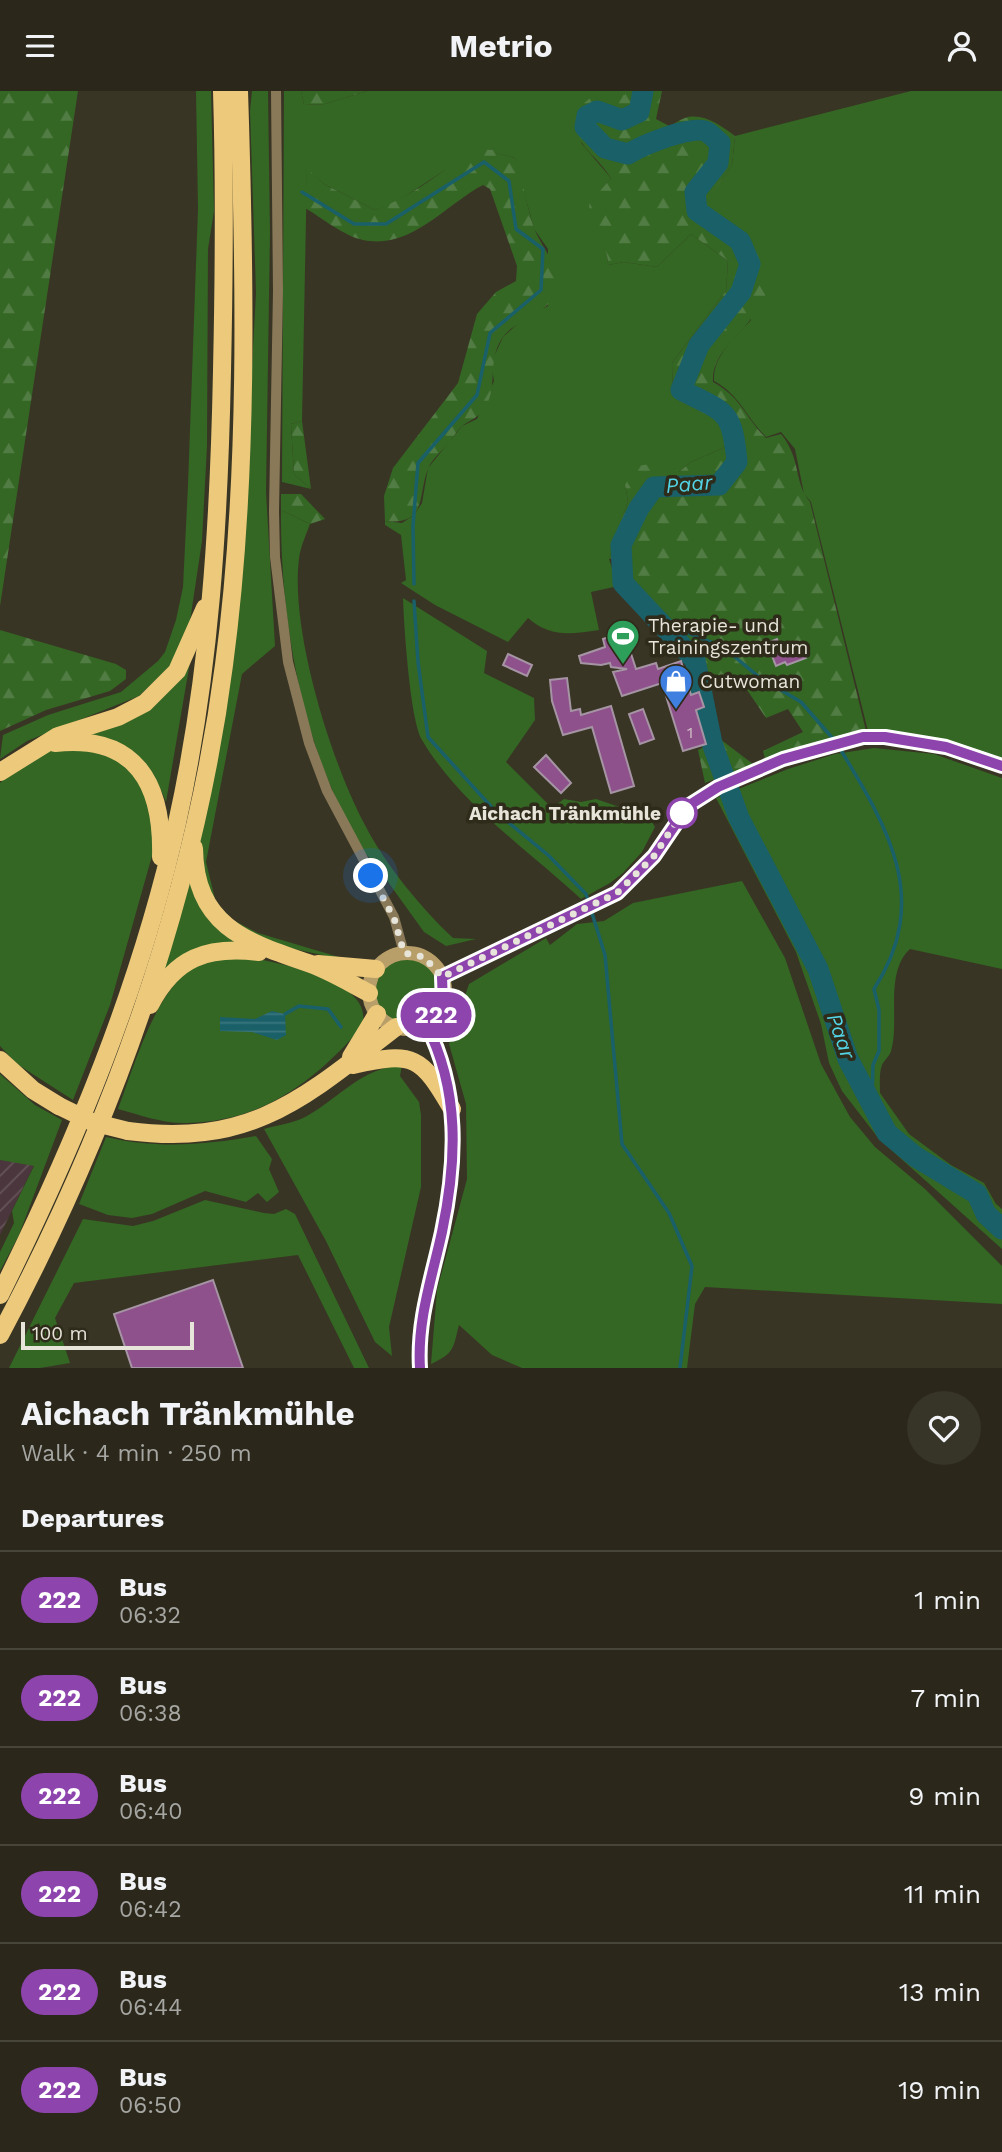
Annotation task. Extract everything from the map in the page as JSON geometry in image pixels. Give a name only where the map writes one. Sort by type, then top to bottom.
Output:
[{"type":"highway","points":[[0,1295],[96,1085],[131,988],[160,891],[192,747],[214,584],[225,249],[222,91]]},
{"type":"highway","points":[[131,1043],[194,831],[225,664],[237,501],[242,374],[239,91]]},
{"type":"highway","points":[[0,772],[45,744],[83,726],[118,717],[145,703],[163,688],[186,655],[214,584]]},
{"type":"highway","points":[[45,744],[85,741],[110,747],[129,759],[145,776],[156,796],[162,823],[160,891]]},
{"type":"highway","points":[[194,831],[194,864],[208,905],[231,932],[278,954],[308,963],[369,993]]},
{"type":"highway","points":[[0,1335],[33,1273],[131,1043],[158,990],[190,960],[205,952],[226,948],[278,954]]},
{"type":"highway","points":[[308,963],[376,969]]},
{"type":"highway","points":[[346,1066],[377,1014]]},
{"type":"highway","points":[[0,1060],[33,1090],[92,1122],[128,1131],[186,1135],[236,1127],[295,1103],[396,1027]]},
{"type":"highway","points":[[346,1066],[396,1056],[412,1060],[435,1080],[452,1109]]},
{"type":"main road","points":[[404,953],[424,957],[442,977],[443,1004],[426,1024],[417,1027],[396,1027],[377,1014],[369,993],[376,969],[392,956],[404,953]]},
{"type":"main road","points":[[420,1368],[422,1307],[451,1187],[455,1147],[452,1109],[434,1040],[426,1024]]},
{"type":"street","points":[[276,91],[278,291],[274,511],[275,558],[288,662],[309,743],[327,791],[394,918],[404,953]]},
{"type":"street","points":[[442,977],[601,902],[632,881],[654,856],[688,806],[718,787],[783,759],[863,737],[907,739],[946,747],[1002,766]]},
{"type":"shaded area","points":[[0,1160],[34,1165],[0,1235]]},
{"type":"green space","points":[[0,91],[78,91],[0,606]]},
{"type":"green space","points":[[196,91],[211,91],[214,211],[208,249],[207,446],[202,541],[190,621],[170,666],[139,696],[27,741],[0,759],[3,735],[48,715],[121,692],[165,652],[176,620],[183,587],[188,485],[198,209]]},
{"type":"green space","points":[[252,91],[268,91],[270,233],[266,492],[275,646],[242,674],[206,862],[216,903],[233,920],[258,933],[359,963],[285,947],[237,929],[206,895],[199,846],[244,512],[256,293],[250,111]]},
{"type":"green space","points":[[284,91],[301,91],[304,105],[325,104],[367,91],[625,91],[625,95],[613,95],[581,143],[611,178],[590,204],[604,243],[608,265],[624,262],[657,267],[691,234],[728,261],[726,291],[672,363],[673,395],[721,423],[728,446],[691,462],[679,472],[625,485],[628,501],[609,559],[618,586],[591,592],[599,630],[553,632],[528,618],[508,642],[435,605],[401,583],[406,580],[401,535],[385,525],[385,521],[402,523],[414,515],[422,503],[428,468],[462,426],[477,419],[494,381],[491,363],[503,337],[524,318],[548,306],[548,249],[534,229],[515,158],[495,153],[498,147],[445,170],[395,203],[375,210],[324,184],[307,169],[302,421],[291,424],[294,474],[311,489],[282,482]]},
{"type":"green space","points":[[301,91],[367,91],[325,104],[304,105]]},
{"type":"green space","points":[[625,91],[662,91],[656,119],[669,126],[685,118],[705,118],[735,136],[732,165],[709,198],[754,242],[768,291],[753,317],[720,356],[713,382],[737,401],[766,438],[781,434],[792,453],[801,486],[810,502],[866,731],[765,759],[763,751],[803,732],[788,709],[766,718],[743,684],[706,691],[703,662],[686,635],[632,582],[620,558],[609,559],[628,501],[625,485],[636,466],[665,462],[679,472],[691,462],[728,446],[720,423],[673,395],[672,363],[726,291],[728,261],[691,234],[657,267],[624,262],[608,265],[605,250],[592,221],[589,204],[611,178],[580,139],[576,121],[578,108],[595,94],[625,95]]},
{"type":"green space","points":[[911,91],[1002,91],[1002,762],[868,731],[811,502],[804,494],[795,449],[781,432],[766,437],[737,400],[714,381],[721,355],[751,320],[708,198],[732,165],[735,136]]},
{"type":"green space","points":[[499,146],[496,153],[515,158],[533,225],[555,271],[556,289],[548,304],[503,337],[495,355],[491,391],[485,408],[461,427],[432,462],[415,514],[408,519],[385,521],[384,496],[393,468],[458,383],[477,314],[496,292],[516,281],[517,266],[490,189],[483,185],[412,232],[380,241],[363,240],[341,231],[305,208],[307,168],[324,184],[375,210],[415,190],[474,148],[491,150]]},
{"type":"green space","points":[[302,421],[311,489],[294,474],[291,424]]},
{"type":"green space","points":[[281,494],[301,494],[325,519],[310,524],[281,510]]},
{"type":"green space","points":[[281,510],[310,524],[299,559],[301,622],[316,695],[352,798],[382,855],[417,900],[453,938],[476,939],[446,946],[424,932],[360,846],[329,782],[315,746],[295,668],[284,588]]},
{"type":"green space","points":[[403,598],[487,651],[484,673],[534,698],[535,720],[506,762],[552,808],[564,799],[581,802],[596,799],[649,817],[655,827],[642,852],[610,883],[581,899],[474,805],[437,763],[422,740],[414,713]]},
{"type":"green space","points":[[0,630],[116,664],[126,670],[126,679],[110,691],[46,710],[0,731]]},
{"type":"green space","points":[[190,662],[166,802],[153,776],[136,756],[113,741],[85,734],[145,710],[167,692]]},
{"type":"green space","points":[[720,739],[753,764],[705,783],[698,750]]},
{"type":"green space","points":[[874,748],[934,754],[1002,778],[1002,969],[910,949],[897,971],[893,1039],[890,1053],[880,1071],[880,1093],[909,1134],[951,1165],[984,1183],[1002,1209],[1002,1249],[879,1139],[842,1091],[829,1063],[821,1024],[796,952],[716,798],[788,769],[835,754]]},
{"type":"green space","points":[[48,750],[108,751],[141,777],[157,838],[110,1005],[73,1100],[17,1064],[0,1046],[0,783],[16,768]]},
{"type":"green space","points":[[190,869],[247,945],[158,982]]},
{"type":"green space","points":[[742,881],[785,958],[821,1064],[850,1117],[875,1147],[925,1189],[1002,1266],[1002,1304],[705,1287],[695,1304],[687,1368],[522,1368],[492,1355],[459,1325],[452,1349],[445,1357],[431,1364],[437,1290],[467,1179],[466,1104],[449,1044],[469,984],[546,938],[550,945],[577,924],[604,921],[633,903]]},
{"type":"green space","points":[[407,953],[421,956],[434,964],[442,977],[445,991],[442,1005],[434,1018],[421,1026],[407,1029],[393,1026],[380,1018],[372,1005],[369,991],[372,977],[380,964],[393,956]]},
{"type":"green space","points":[[248,957],[303,970],[342,987],[356,998],[363,1012],[361,1028],[305,1082],[262,1107],[239,1115],[214,1121],[178,1123],[118,1109],[153,1020],[179,979],[196,965],[215,958]]},
{"type":"green space","points":[[402,1065],[400,1076],[419,1102],[421,1187],[389,1327],[392,1356],[375,1342],[326,1241],[264,1129],[302,1118],[362,1078]]},
{"type":"green space","points":[[0,1074],[35,1105],[62,1120],[19,1235],[0,1271],[0,1252],[14,1223],[12,1211],[34,1166],[0,1160]]},
{"type":"green space","points":[[256,1136],[272,1159],[269,1169],[279,1192],[267,1202],[258,1193],[246,1202],[205,1191],[152,1214],[132,1218],[108,1215],[79,1204],[106,1137],[144,1143],[181,1144]]},
{"type":"green space","points":[[205,1200],[264,1213],[274,1214],[286,1209],[295,1214],[369,1368],[354,1368],[298,1255],[74,1283],[55,1318],[70,1363],[40,1368],[9,1368],[83,1219],[133,1226]]},
{"type":"water","points":[[272,1011],[285,1014],[286,1035],[277,1040],[252,1032],[220,1031],[220,1017],[255,1019]]},
{"type":"building","points":[[624,632],[636,669],[656,663],[658,669],[681,661],[691,695],[699,692],[704,707],[696,710],[706,744],[683,751],[662,683],[622,696],[613,672],[627,669],[611,667],[610,663],[581,663],[579,656],[605,647],[603,639]]},
{"type":"building","points":[[777,639],[781,651],[800,643],[806,658],[776,666],[767,643]]},
{"type":"building","points":[[508,654],[532,665],[527,676],[503,665]]},
{"type":"building","points":[[567,678],[571,711],[580,709],[581,715],[611,706],[634,786],[611,793],[592,727],[563,735],[552,701],[550,680]]},
{"type":"building","points":[[643,709],[654,739],[640,744],[629,714]]},
{"type":"building","points":[[546,755],[571,783],[561,793],[534,767]]},
{"type":"building","points":[[213,1280],[243,1368],[132,1368],[114,1314]]},
{"type":"waterway","name":"Paar","points":[[643,91],[639,112],[622,120],[597,111],[587,116],[585,127],[605,148],[628,154],[680,133],[700,130],[710,134],[720,143],[718,163],[695,192],[697,211],[740,241],[750,264],[741,292],[699,345],[681,390],[708,403],[724,415],[732,432],[737,462],[719,485],[654,487],[639,508],[621,545],[623,583],[695,660],[712,743],[739,818],[818,969],[848,1059],[887,1133],[916,1157],[977,1194],[986,1214],[1002,1229]]},
{"type":"waterway","points":[[302,192],[354,224],[386,224],[484,162],[509,181],[516,229],[543,249],[541,290],[490,333],[477,395],[418,463],[413,526],[414,584]]},
{"type":"waterway","points":[[414,601],[418,662],[428,737],[496,812],[548,855],[586,894],[605,955],[622,1144],[669,1213],[692,1266],[680,1368]]},
{"type":"waterway","points":[[660,622],[723,647],[759,677],[801,702],[835,741]]},
{"type":"waterway","points":[[839,747],[887,835],[897,865],[901,894],[900,925],[891,956],[874,989],[879,1010],[879,1051],[873,1065],[872,1099]]},
{"type":"waterway","points":[[285,1014],[299,1006],[328,1009],[341,1027]]},
{"type":"bus line","name":"222","points":[[420,1368],[422,1307],[451,1187],[455,1147],[449,1093],[434,1040],[426,1024],[443,1004],[445,991],[442,977],[617,893],[632,881],[654,856],[682,813],[699,797],[783,759],[863,737],[885,737],[946,747],[1002,766]]},
{"type":"place","name":"Therapie- und Trainingszentrum","points":[[623,666]]},
{"type":"place","name":"Cutwoman","points":[[676,711]]},
{"type":"place","name":"Aichach Tränkmühle","points":[[682,813]]},
{"type":"route","points":[[371,876],[394,918],[404,953],[424,957],[438,969],[442,977],[617,893],[632,881],[654,856],[682,813]]}]
